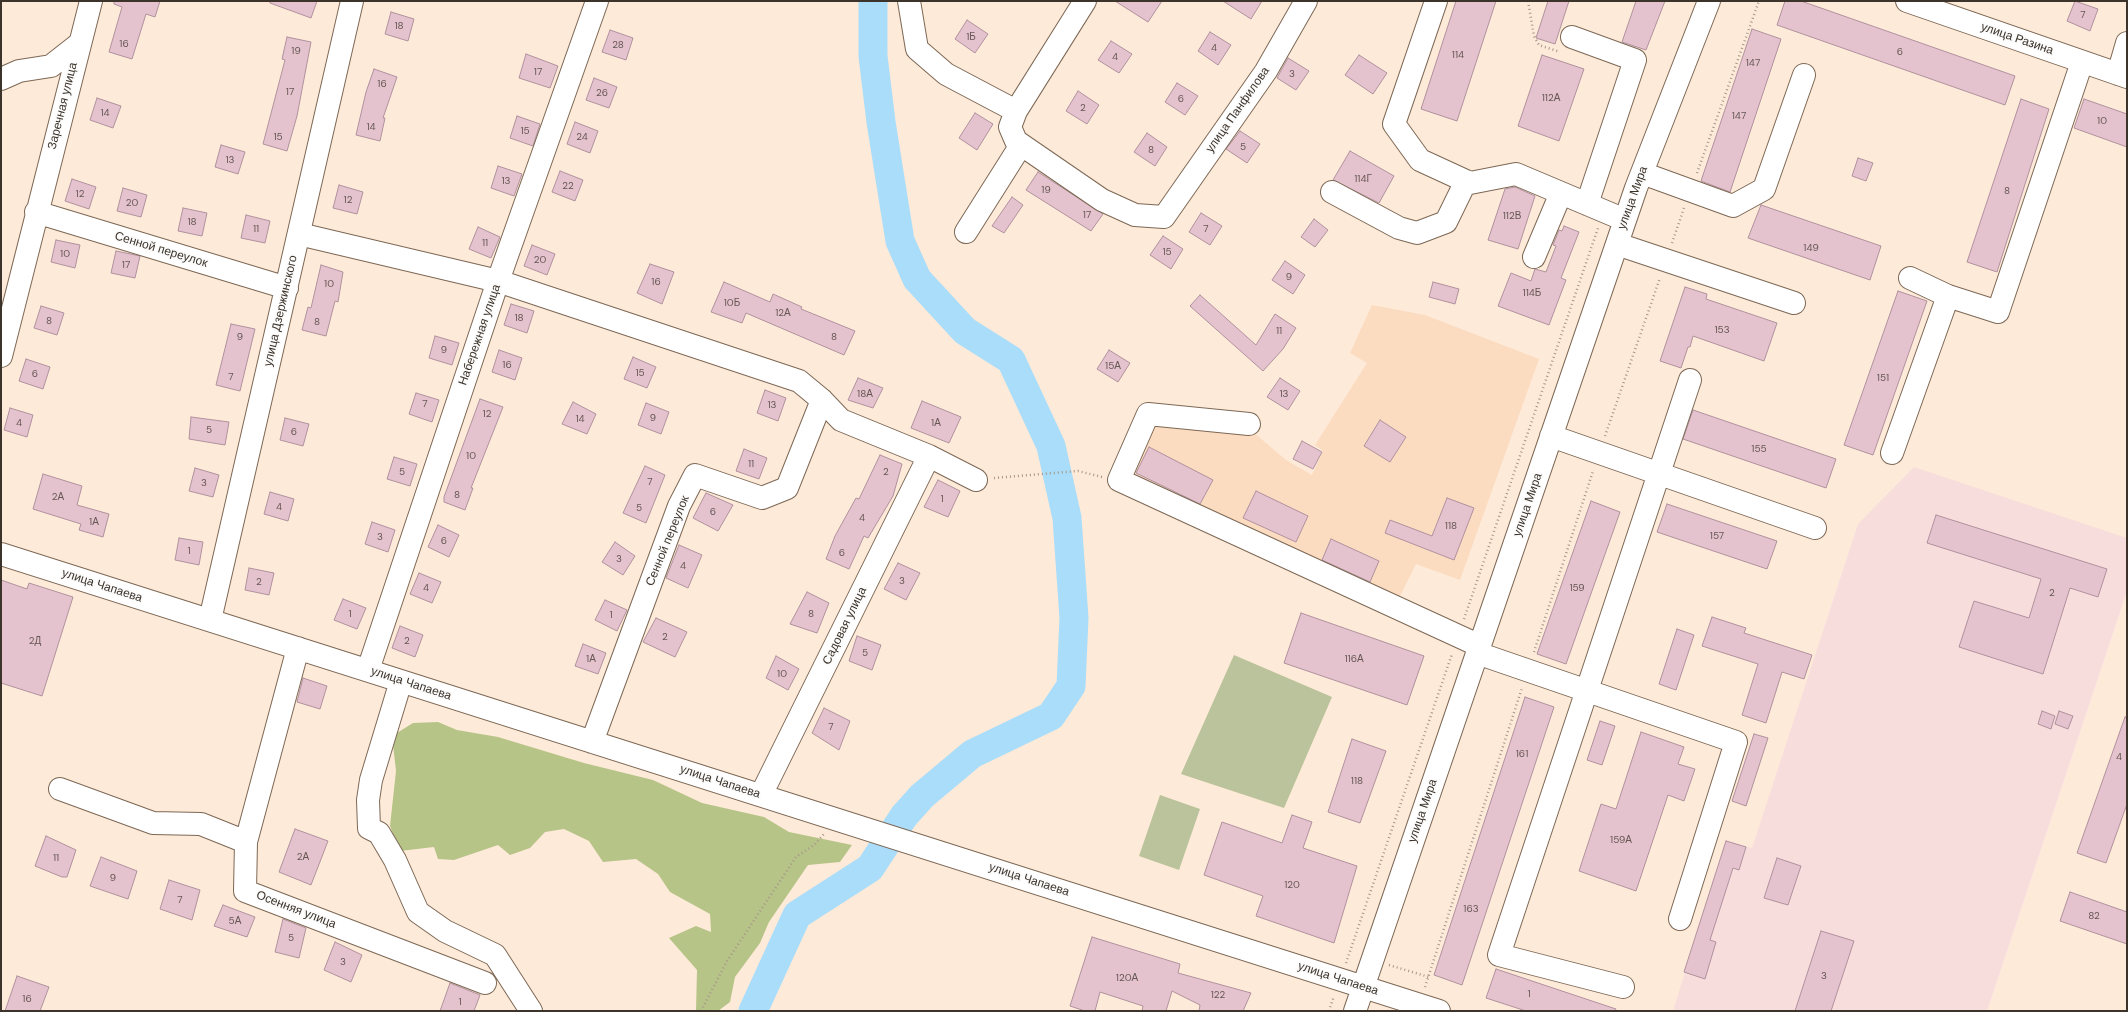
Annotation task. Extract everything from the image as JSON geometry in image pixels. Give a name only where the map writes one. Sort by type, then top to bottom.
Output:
[{"type":"street","name":"Заречная улица","points":[[1,356],[36,212],[91,1]]},
{"type":"street","name":"улица Дзержинского","points":[[210,620],[352,1]]},
{"type":"street","name":"Набережная улица","points":[[368,670],[498,281],[596,1]]},
{"type":"street","points":[[909,1],[917,49],[946,74],[1016,111]]},
{"type":"street","points":[[966,232],[1021,145],[1016,141],[1010,127],[1016,111],[1085,1]]},
{"type":"street","name":"улица Панфилова","points":[[1021,145],[1102,200],[1135,215],[1164,217],[1266,71],[1306,1]]},
{"type":"street","points":[[1436,1],[1394,124],[1420,160],[1470,183],[1516,174],[1625,220]]},
{"type":"street","name":"улица Мира","points":[[1355,1011],[1625,220],[1709,1]]},
{"type":"street","name":"улица Разина","points":[[1907,1],[2122,76]]},
{"type":"street","points":[[1572,37],[1635,60],[1595,207]]},
{"type":"street","points":[[2122,76],[2127,43]]},
{"type":"street","points":[[1,79],[19,71],[51,66],[79,44]]},
{"type":"street","points":[[1910,278],[1948,296],[1998,312],[2082,62]]},
{"type":"street","points":[[1642,173],[1733,206],[1764,190],[1804,75]]},
{"type":"street","points":[[1332,192],[1399,228],[1417,233],[1446,222],[1466,181]]},
{"type":"street","points":[[1534,256],[1561,193]]},
{"type":"street","name":"Сенной переулок","points":[[36,212],[287,288]]},
{"type":"street","points":[[299,234],[498,281],[799,381],[822,400],[841,420],[929,456],[976,480]]},
{"type":"street","points":[[1617,244],[1794,303]]},
{"type":"street","points":[[1892,453],[1948,296]]},
{"type":"street","points":[[1623,987],[1499,955],[1690,380]]},
{"type":"street","name":"Сенной переулок","points":[[592,742],[679,506],[695,475],[762,498],[787,488],[822,400]]},
{"type":"street","points":[[1249,424],[1148,414],[1119,480],[1458,636],[1478,649],[1528,670],[1736,742],[1680,919]]},
{"type":"street","points":[[1551,436],[1815,528]]},
{"type":"street","name":"Садовая улица","points":[[761,795],[929,456]]},
{"type":"street","name":"улица Чапаева","points":[[1,554],[1429,1008]]},
{"type":"street","points":[[60,789],[153,823],[201,824],[246,842],[298,648]]},
{"type":"street","points":[[401,681],[371,780],[368,800],[369,828],[379,833],[395,860],[418,912],[445,931],[495,955],[531,1011]]},
{"type":"street","name":"Осенняя улица","points":[[246,842],[245,891],[485,983]]},
{"type":"path","points":[[1429,1008],[1528,670],[1599,452],[1690,191],[1759,1]]},
{"type":"path","points":[[1330,1011],[1458,636],[1595,207]]},
{"type":"path","points":[[976,480],[1078,472],[1119,480]]},
{"type":"path","points":[[702,1011],[727,961],[796,857],[845,822]]},
{"type":"shaded area","points":[[1372,305],[1425,315],[1539,359],[1460,580],[1416,564],[1396,604],[1125,476],[1152,421],[1252,431],[1286,460],[1312,475],[1323,451],[1315,445],[1367,363],[1350,353]]},
{"type":"shaded area","points":[[1914,467],[2127,538],[2127,591],[1987,1011],[1673,1011],[1726,840],[1752,848],[1858,524]]},
{"type":"green space","points":[[1234,655],[1332,697],[1284,808],[1181,774]]},
{"type":"green space","points":[[438,722],[457,730],[498,737],[584,763],[653,780],[702,803],[764,817],[789,832],[852,845],[840,862],[808,865],[769,922],[760,943],[735,977],[730,1002],[718,1011],[696,1011],[697,970],[669,938],[696,926],[711,932],[710,914],[670,892],[658,874],[636,859],[603,862],[589,841],[564,829],[545,832],[530,848],[510,855],[498,845],[454,860],[438,859],[434,847],[400,851],[390,826],[396,771],[392,736],[413,723]]},
{"type":"green space","points":[[1160,795],[1200,809],[1179,870],[1139,856]]},
{"type":"building","points":[[114,1],[160,1],[155,17],[146,14],[132,59],[109,52],[122,7],[114,4]]},
{"type":"building","points":[[270,1],[317,1],[311,18],[270,3]]},
{"type":"building","points":[[1115,1],[1162,1],[1148,22]]},
{"type":"building","points":[[1223,1],[1262,1],[1251,19]]},
{"type":"building","points":[[1456,1],[1496,1],[1457,121],[1421,109]]},
{"type":"building","points":[[1548,1],[1569,1],[1555,44],[1536,38]]},
{"type":"building","points":[[1636,1],[1665,1],[1646,50],[1622,42]]},
{"type":"building","points":[[1785,1],[1801,1],[2015,76],[2005,105],[1777,25]]},
{"type":"building","points":[[2075,1],[2098,9],[2090,31],[2067,21]]},
{"type":"building","points":[[391,12],[414,19],[408,41],[385,34]]},
{"type":"building","points":[[967,20],[988,34],[975,53],[955,39]]},
{"type":"building","points":[[1752,29],[1781,39],[1730,192],[1701,181]]},
{"type":"building","points":[[610,30],[633,38],[626,60],[602,52]]},
{"type":"building","points":[[1210,32],[1231,45],[1218,65],[1198,51]]},
{"type":"building","points":[[287,37],[311,42],[297,116],[287,151],[263,144],[285,60],[282,59]]},
{"type":"building","points":[[1111,41],[1132,54],[1119,73],[1098,60]]},
{"type":"building","points":[[526,54],[558,66],[550,88],[519,78]]},
{"type":"building","points":[[1359,55],[1387,73],[1373,94],[1345,75]]},
{"type":"building","points":[[1542,55],[1584,69],[1559,141],[1518,126]]},
{"type":"building","points":[[1288,58],[1309,71],[1296,90],[1277,78]]},
{"type":"building","points":[[374,69],[397,77],[383,118],[385,118],[380,141],[356,135],[366,92]]},
{"type":"building","points":[[594,78],[617,87],[609,108],[586,100]]},
{"type":"building","points":[[1177,83],[1198,96],[1185,115],[1165,102]]},
{"type":"building","points":[[1078,91],[1099,105],[1087,124],[1066,111]]},
{"type":"building","points":[[97,98],[121,106],[113,128],[90,120]]},
{"type":"building","points":[[2021,99],[2049,109],[1997,272],[1967,262]]},
{"type":"building","points":[[2084,99],[2127,114],[2127,147],[2074,128]]},
{"type":"building","points":[[975,113],[993,124],[977,150],[959,138]]},
{"type":"building","points":[[517,116],[540,124],[533,146],[510,138]]},
{"type":"building","points":[[575,122],[598,131],[590,153],[567,144]]},
{"type":"building","points":[[1240,131],[1260,144],[1247,163],[1226,149]]},
{"type":"building","points":[[1147,133],[1167,147],[1155,166],[1134,152]]},
{"type":"building","points":[[221,145],[245,152],[238,174],[215,167]]},
{"type":"building","points":[[1350,151],[1394,176],[1379,203],[1333,180]]},
{"type":"building","points":[[1858,158],[1873,163],[1866,181],[1852,176]]},
{"type":"building","points":[[498,166],[522,174],[514,196],[491,188]]},
{"type":"building","points":[[560,171],[583,180],[575,201],[552,192]]},
{"type":"building","points":[[1038,172],[1103,214],[1091,231],[1026,190]]},
{"type":"building","points":[[72,179],[96,187],[89,209],[65,201]]},
{"type":"building","points":[[339,185],[363,192],[357,214],[333,208]]},
{"type":"building","points":[[1515,187],[1535,196],[1518,249],[1488,240],[1505,189]]},
{"type":"building","points":[[123,188],[147,195],[141,217],[117,211]]},
{"type":"building","points":[[1012,197],[1023,205],[1004,233],[992,226]]},
{"type":"building","points":[[1761,205],[1881,246],[1870,280],[1748,238]]},
{"type":"building","points":[[183,208],[207,213],[202,236],[178,231]]},
{"type":"building","points":[[1201,213],[1222,226],[1210,245],[1189,232]]},
{"type":"building","points":[[246,215],[270,221],[265,243],[241,238]]},
{"type":"building","points":[[1314,219],[1328,230],[1315,247],[1301,237]]},
{"type":"building","points":[[1564,226],[1579,232],[1561,278],[1566,280],[1549,325],[1498,306],[1511,273],[1531,281],[1535,269],[1546,272],[1556,246],[1553,245],[1559,230],[1562,231]]},
{"type":"building","points":[[478,227],[500,237],[491,258],[469,249]]},
{"type":"building","points":[[1163,236],[1183,249],[1171,269],[1150,255]]},
{"type":"building","points":[[56,240],[80,245],[75,268],[51,262]]},
{"type":"building","points":[[532,245],[555,254],[547,275],[524,266]]},
{"type":"building","points":[[116,251],[140,256],[135,278],[111,273]]},
{"type":"building","points":[[1285,261],[1305,275],[1293,294],[1272,280]]},
{"type":"building","points":[[650,264],[674,272],[662,304],[637,293]]},
{"type":"building","points":[[321,265],[343,272],[338,302],[335,301],[326,336],[302,330],[308,307],[311,308]]},
{"type":"building","points":[[724,282],[770,302],[773,294],[802,307],[801,309],[855,331],[844,355],[746,313],[742,323],[711,312]]},
{"type":"building","points":[[1433,282],[1459,289],[1455,304],[1429,297]]},
{"type":"building","points":[[1685,287],[1707,294],[1706,299],[1777,323],[1764,361],[1693,336],[1681,368],[1660,361]]},
{"type":"building","points":[[1898,291],[1927,301],[1873,455],[1844,445]]},
{"type":"building","points":[[1200,295],[1256,345],[1275,314],[1296,328],[1283,349],[1263,371],[1190,306]]},
{"type":"building","points":[[511,304],[534,311],[527,333],[504,325]]},
{"type":"building","points":[[41,306],[64,313],[57,335],[34,328]]},
{"type":"building","points":[[231,324],[255,329],[240,391],[216,385]]},
{"type":"building","points":[[435,336],[459,343],[452,365],[429,358]]},
{"type":"building","points":[[499,350],[522,358],[515,380],[492,372]]},
{"type":"building","points":[[1109,350],[1130,363],[1118,382],[1097,369]]},
{"type":"building","points":[[633,357],[656,367],[647,388],[624,379]]},
{"type":"building","points":[[26,359],[50,367],[43,389],[19,381]]},
{"type":"building","points":[[858,378],[883,388],[873,408],[848,400]]},
{"type":"building","points":[[1280,378],[1300,391],[1288,410],[1267,397]]},
{"type":"building","points":[[765,390],[786,398],[778,421],[757,413]]},
{"type":"building","points":[[416,393],[439,400],[432,422],[409,414]]},
{"type":"building","points":[[480,399],[503,407],[471,488],[473,488],[465,510],[444,502],[444,497]]},
{"type":"building","points":[[922,401],[961,417],[949,443],[911,428]]},
{"type":"building","points":[[573,402],[596,414],[587,434],[562,424]]},
{"type":"building","points":[[646,403],[669,412],[661,434],[638,425]]},
{"type":"building","points":[[10,408],[33,415],[27,437],[4,430]]},
{"type":"building","points":[[1693,410],[1836,459],[1826,488],[1683,439]]},
{"type":"building","points":[[191,417],[229,422],[225,445],[189,439]]},
{"type":"building","points":[[285,418],[309,424],[303,446],[280,440]]},
{"type":"building","points":[[1380,420],[1406,437],[1390,462],[1364,446]]},
{"type":"building","points":[[1302,441],[1322,452],[1313,469],[1293,459]]},
{"type":"building","points":[[1149,447],[1213,480],[1200,504],[1136,473]]},
{"type":"building","points":[[744,449],[767,458],[759,479],[736,471]]},
{"type":"building","points":[[880,455],[902,464],[893,496],[868,538],[864,536],[849,569],[826,559],[835,536],[856,498],[859,499]]},
{"type":"building","points":[[394,457],[417,464],[410,486],[387,479]]},
{"type":"building","points":[[645,466],[665,475],[646,523],[623,513]]},
{"type":"building","points":[[195,468],[219,475],[213,497],[189,491]]},
{"type":"building","points":[[43,474],[82,486],[77,505],[109,514],[103,537],[79,530],[81,524],[33,509]]},
{"type":"building","points":[[938,480],[960,491],[948,517],[924,507]]},
{"type":"building","points":[[1256,491],[1308,516],[1296,542],[1243,518]]},
{"type":"building","points":[[270,492],[294,499],[288,521],[264,514]]},
{"type":"building","points":[[706,493],[733,505],[718,531],[693,518]]},
{"type":"building","points":[[1447,498],[1474,508],[1454,560],[1385,533],[1390,520],[1432,536]]},
{"type":"building","points":[[1591,501],[1620,512],[1566,664],[1537,654]]},
{"type":"building","points":[[1667,504],[1777,541],[1767,569],[1657,532]]},
{"type":"building","points":[[1936,515],[2107,569],[2098,597],[2070,588],[2043,674],[1959,647],[1974,601],[2029,618],[2041,579],[1927,543]]},
{"type":"building","points":[[372,522],[395,530],[388,552],[365,544]]},
{"type":"building","points":[[438,525],[459,535],[449,557],[428,547]]},
{"type":"building","points":[[179,538],[203,542],[199,565],[175,560]]},
{"type":"building","points":[[1331,539],[1379,561],[1370,582],[1322,560]]},
{"type":"building","points":[[615,542],[635,556],[623,575],[602,562]]},
{"type":"building","points":[[679,545],[702,555],[688,588],[666,578]]},
{"type":"building","points":[[898,563],[920,573],[906,600],[884,589]]},
{"type":"building","points":[[249,568],[274,573],[269,595],[245,590]]},
{"type":"building","points":[[419,573],[441,582],[432,603],[410,594]]},
{"type":"building","points":[[1,580],[27,589],[29,583],[73,597],[42,696],[1,683]]},
{"type":"building","points":[[807,592],[829,603],[817,633],[790,624]]},
{"type":"building","points":[[343,599],[366,608],[357,629],[334,620]]},
{"type":"building","points":[[605,600],[627,610],[617,631],[595,620]]},
{"type":"building","points":[[1301,613],[1424,656],[1407,705],[1284,663]]},
{"type":"building","points":[[1712,617],[1746,628],[1744,633],[1812,655],[1804,679],[1782,672],[1766,723],[1742,715],[1758,664],[1702,646]]},
{"type":"building","points":[[656,618],[687,632],[675,657],[643,642]]},
{"type":"building","points":[[400,626],[423,635],[415,657],[392,648]]},
{"type":"building","points":[[1677,629],[1694,635],[1676,690],[1659,684]]},
{"type":"building","points":[[857,636],[881,645],[872,670],[849,661]]},
{"type":"building","points":[[583,644],[606,653],[598,674],[575,666]]},
{"type":"building","points":[[776,656],[799,669],[788,690],[766,678]]},
{"type":"building","points":[[303,678],[327,686],[320,709],[297,702]]},
{"type":"building","points":[[1525,697],[1554,707],[1462,985],[1434,975]]},
{"type":"building","points":[[824,708],[850,721],[839,750],[812,733]]},
{"type":"building","points":[[2042,711],[2055,716],[2051,729],[2038,724]]},
{"type":"building","points":[[2059,711],[2073,716],[2068,729],[2055,724]]},
{"type":"building","points":[[2125,717],[2127,717],[2127,804],[2106,863],[2077,853]]},
{"type":"building","points":[[1600,721],[1615,726],[1602,765],[1587,760]]},
{"type":"building","points":[[1641,732],[1684,747],[1678,764],[1695,769],[1684,801],[1668,795],[1636,891],[1579,871],[1601,804],[1616,809]]},
{"type":"building","points":[[1754,734],[1768,738],[1746,806],[1732,801]]},
{"type":"building","points":[[1352,739],[1386,751],[1360,823],[1328,812]]},
{"type":"building","points":[[1292,815],[1312,822],[1303,848],[1357,866],[1334,943],[1256,916],[1263,896],[1204,875],[1222,822],[1282,843]]},
{"type":"building","points":[[295,829],[328,841],[311,885],[279,872]]},
{"type":"building","points":[[46,836],[76,850],[67,877],[62,877],[35,866]]},
{"type":"building","points":[[1726,841],[1746,847],[1739,870],[1733,868],[1710,940],[1716,942],[1705,979],[1684,972]]},
{"type":"building","points":[[101,857],[137,871],[128,899],[90,886]]},
{"type":"building","points":[[1777,858],[1801,866],[1788,905],[1764,898]]},
{"type":"building","points":[[169,880],[200,890],[192,920],[160,909]]},
{"type":"building","points":[[2070,892],[2127,912],[2127,944],[2060,921]]},
{"type":"building","points":[[223,905],[255,917],[247,937],[214,926]]},
{"type":"building","points":[[283,919],[306,928],[299,958],[275,952]]},
{"type":"building","points":[[1821,931],[1854,941],[1831,1011],[1795,1011]]},
{"type":"building","points":[[1092,937],[1180,964],[1178,973],[1251,993],[1243,1011],[1199,1011],[1200,1005],[1172,991],[1166,1011],[1142,1011],[1143,1006],[1100,992],[1095,1011],[1085,1011],[1070,1006]]},
{"type":"building","points":[[335,942],[362,955],[351,982],[324,970]]},
{"type":"building","points":[[1496,969],[1616,1009],[1615,1011],[1526,1011],[1486,998]]},
{"type":"building","points":[[17,976],[49,987],[40,1011],[5,1011]]},
{"type":"building","points":[[450,983],[480,995],[474,1011],[440,1011]]},
{"type":"waterway","points":[[753,1011],[797,915],[870,868],[904,816],[922,796],[972,754],[1051,716],[1071,686],[1074,618],[1067,518],[1051,446],[1011,360],[965,331],[917,279],[900,241],[881,122],[873,56],[873,1]]}]
